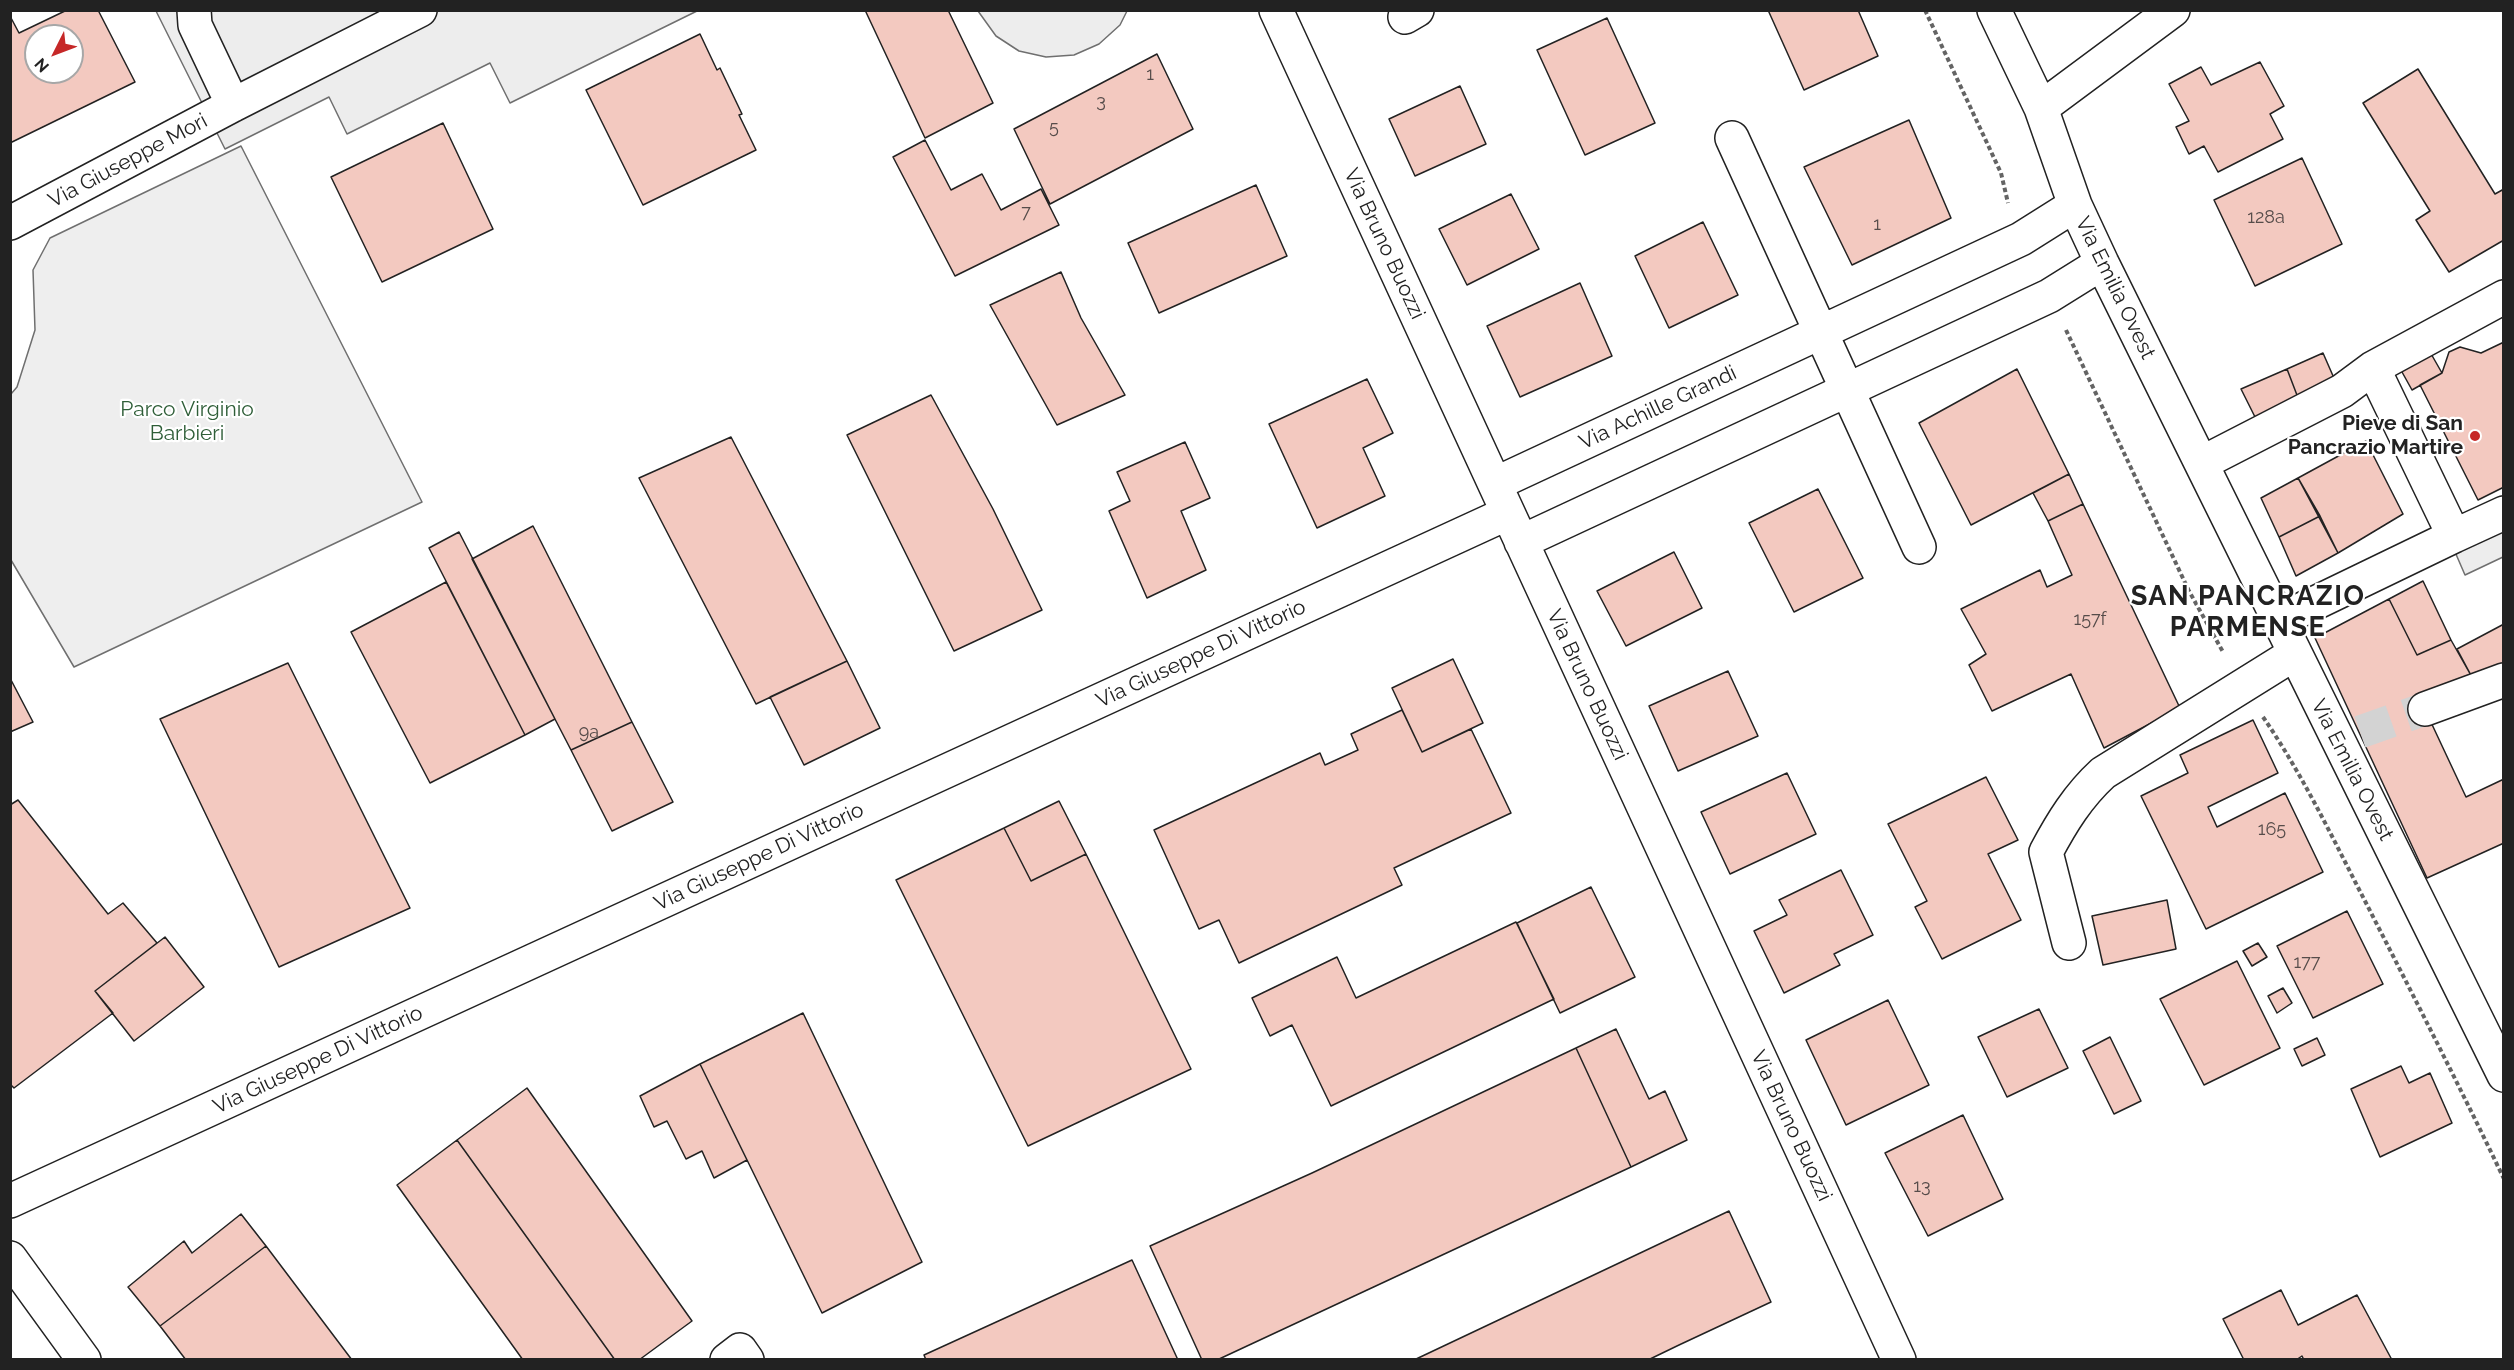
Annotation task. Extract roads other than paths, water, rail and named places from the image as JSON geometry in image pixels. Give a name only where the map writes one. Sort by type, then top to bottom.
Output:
[{"type":"street","name":"Via Giuseppe Mori","points":[[194,10],[195,25],[233,105]]},
{"type":"street","name":"Via Giuseppe Mori","points":[[15,227],[233,105],[420,10]]},
{"type":"street","name":"Via Bruno Buozzi","points":[[1276,10],[1899,1359]]},
{"type":"street","name":"Via Emilia Ovest","points":[[1994,10],[2040,108],[2075,205],[2102,263],[2294,654],[2348,736],[2504,1075]]},
{"type":"street","points":[[2040,108],[2173,10]]},
{"type":"street","points":[[1732,138],[1919,547]]},
{"type":"street","name":"Via Achille Grandi","points":[[1502,499],[1821,332],[2021,239],[2075,205]]},
{"type":"street","points":[[1521,542],[2049,296],[2102,263]]},
{"type":"street","points":[[2202,463],[2342,391],[2373,368],[2504,297]]},
{"type":"street","points":[[2373,368],[2454,536]]},
{"type":"street","name":"Via Giuseppe Di Vittorio","points":[[10,1202],[1502,499]]},
{"type":"street","points":[[2278,621],[2504,513]]},
{"type":"street","points":[[2069,943],[2046,852],[2062,822],[2082,793],[2103,772],[2294,654]]},
{"type":"street","points":[[2425,709],[2504,680]]},
{"type":"street","points":[[10,1258],[84,1359]]},
{"type":"street","points":[[727,1359],[740,1350],[747,1359]]},
{"type":"tunnel","points":[[2360,732],[2425,709]]},
{"type":"place","name":"Pieve di San Pancrazio Martire","points":[[2475,436]]},
{"type":"district","name":"SAN PANCRAZIO PARMENSE","points":[[2248,612]]},
{"type":"park label","name":"Parco Virginio Barbieri","points":[[187,422]]}]
